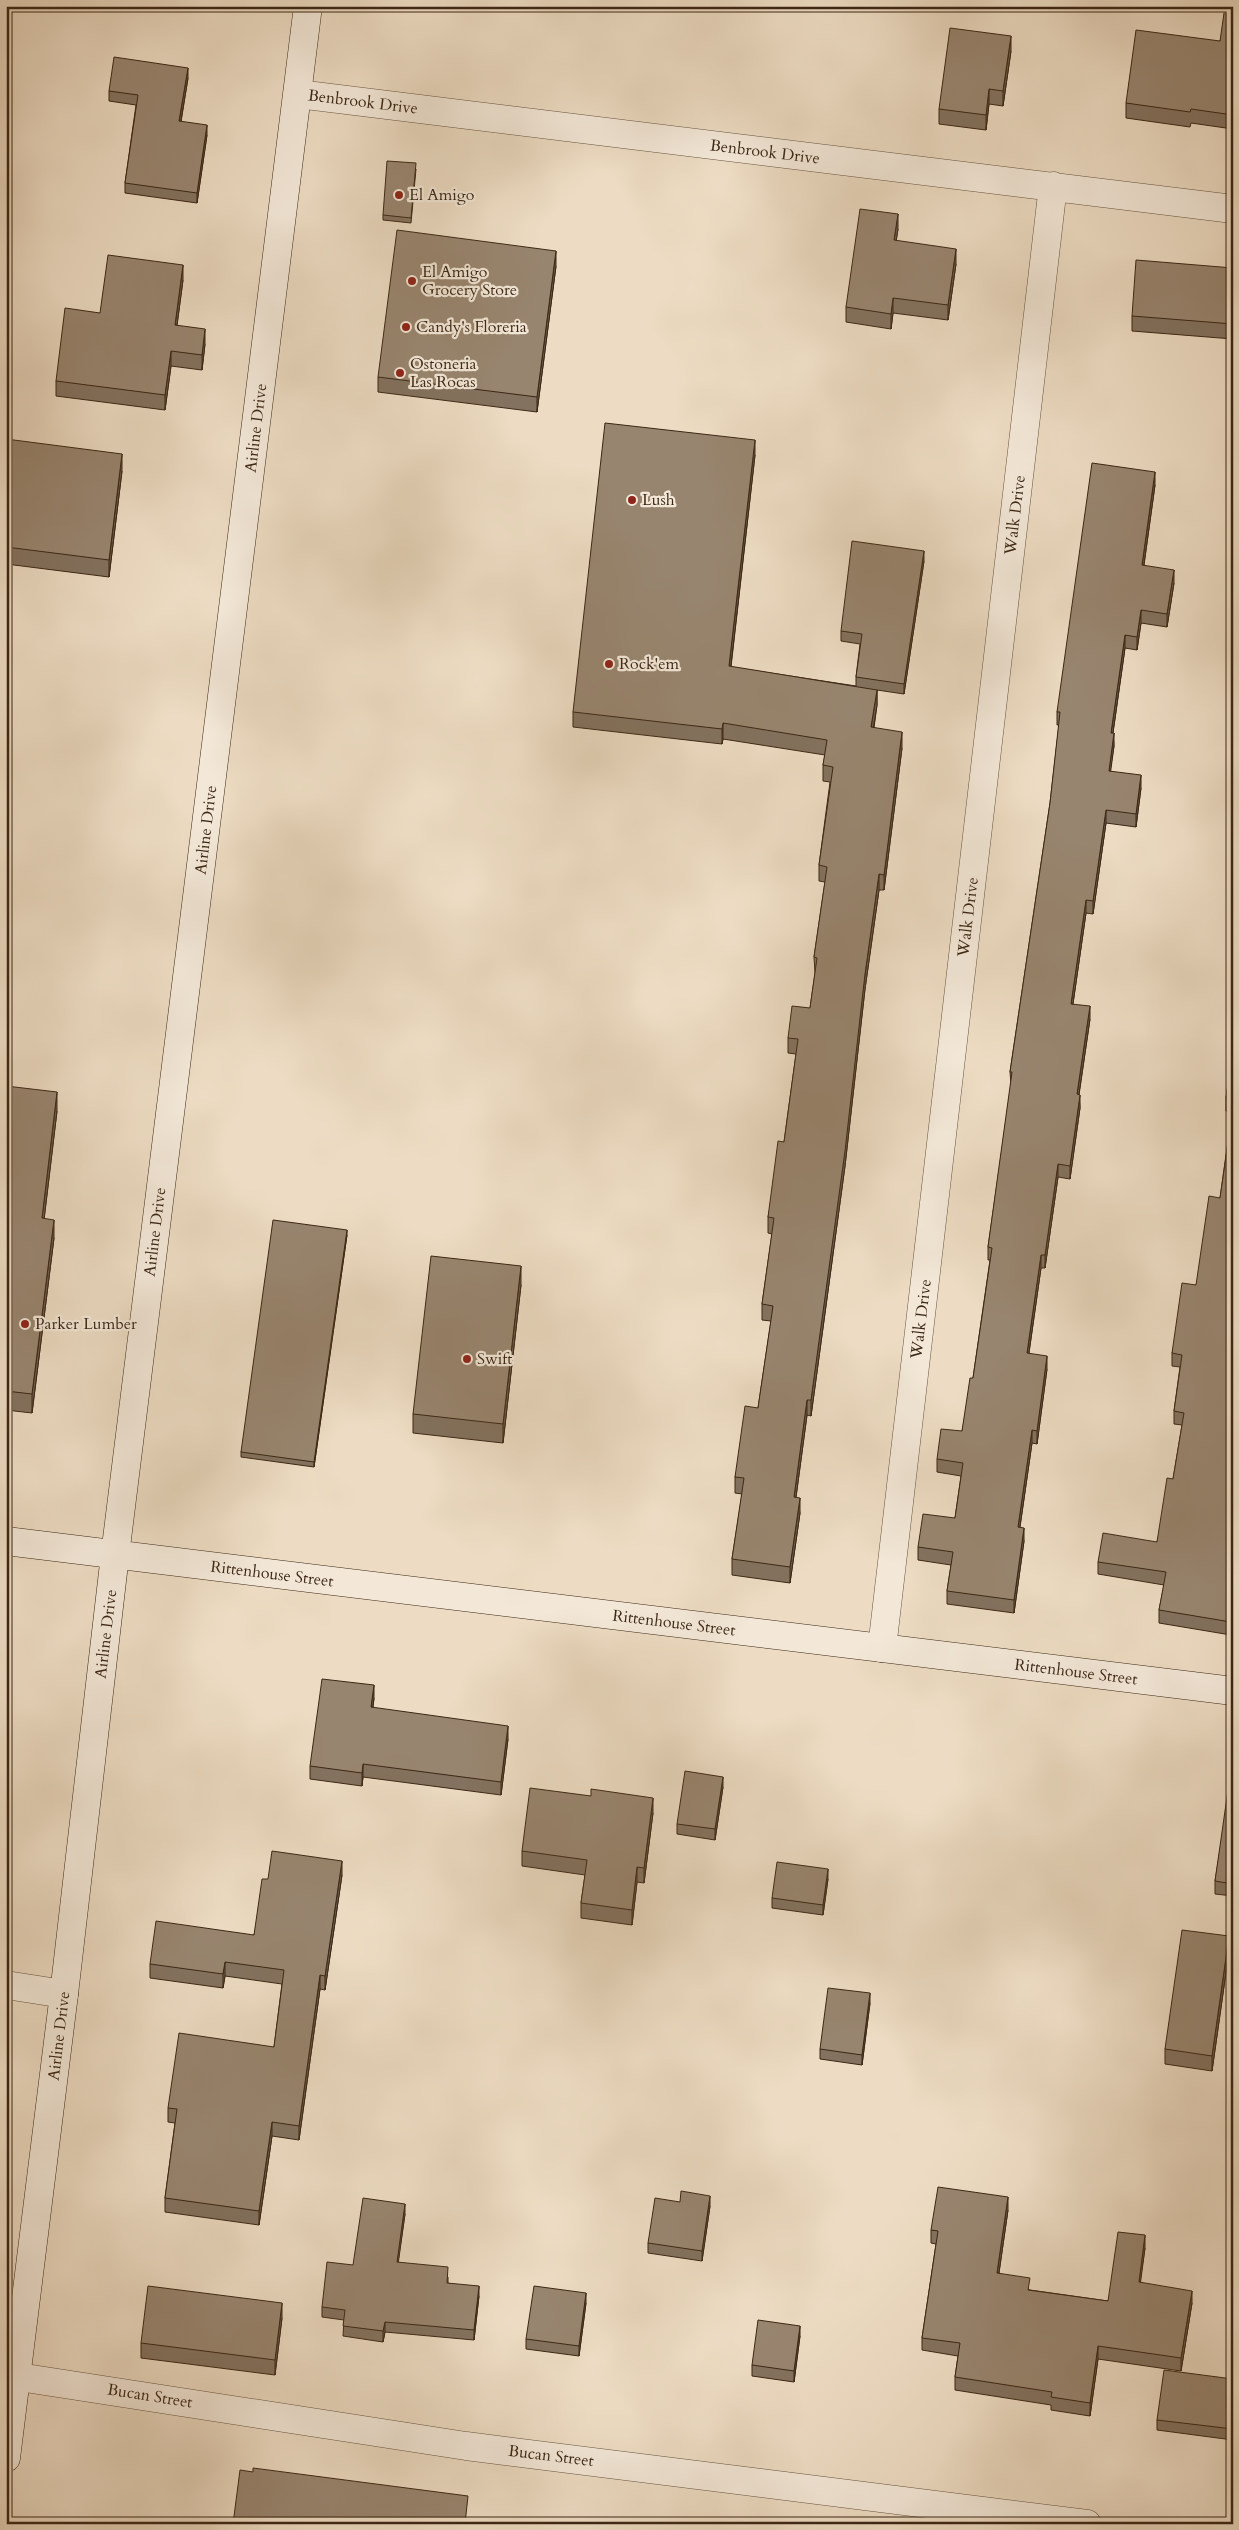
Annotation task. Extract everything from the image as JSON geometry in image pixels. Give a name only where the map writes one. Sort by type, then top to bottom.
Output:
[{"type":"street","name":"Airline Drive","points":[[6,2458],[11,2375],[64,1994],[115,1555],[308,6]]},
{"type":"street","name":"Benbrook Drive","points":[[298,94],[1233,209]]},
{"type":"street","name":"Walk Drive","points":[[882,1648],[1053,186]]},
{"type":"street","name":"Rittenhouse Street","points":[[6,1541],[1233,1691]]},
{"type":"street","points":[[6,1986],[64,1994]]},
{"type":"street","name":"Bucan Street","points":[[11,2375],[466,2446],[1087,2524]]},
{"type":"building","points":[[1225,6],[1233,6],[1233,115],[1191,109],[1190,112],[1126,103],[1136,30],[1220,41]]},
{"type":"building","points":[[950,28],[1011,36],[1003,91],[989,89],[986,115],[939,109]]},
{"type":"building","points":[[114,57],[188,68],[179,121],[207,125],[197,193],[125,183],[138,95],[109,91]]},
{"type":"building","name":"El Amigo","points":[[387,161],[416,163],[411,218],[383,215]]},
{"type":"building","points":[[860,209],[898,214],[894,240],[956,249],[948,305],[893,298],[891,314],[846,307]]},
{"type":"building","points":[[397,230],[556,251],[537,397],[378,377]]},
{"type":"building","points":[[108,255],[183,265],[175,325],[205,329],[202,355],[171,351],[165,395],[56,381],[65,308],[100,313]]},
{"type":"building","points":[[1136,260],[1233,268],[1233,324],[1132,316]]},
{"type":"building","points":[[605,423],[755,440],[729,666],[877,690],[871,727],[902,732],[884,875],[879,874],[865,974],[845,1151],[811,1400],[807,1400],[794,1497],[800,1498],[790,1567],[732,1559],[744,1478],[735,1477],[745,1406],[758,1408],[773,1306],[762,1304],[774,1218],[768,1217],[778,1141],[784,1142],[798,1039],[788,1038],[792,1006],[810,1008],[817,958],[814,957],[827,867],[819,865],[833,767],[823,765],[827,740],[723,723],[722,729],[573,712]]},
{"type":"building","points":[[6,439],[122,454],[109,560],[6,547]]},
{"type":"building","points":[[1092,463],[1155,472],[1142,565],[1174,570],[1167,614],[1141,610],[1137,637],[1125,635],[1111,733],[1114,733],[1109,771],[1141,775],[1136,814],[1106,810],[1093,901],[1086,900],[1071,1004],[1090,1006],[1077,1094],[1080,1095],[1070,1166],[1058,1164],[1045,1255],[1041,1255],[1027,1353],[1047,1356],[1037,1431],[1032,1430],[1018,1527],[1024,1528],[1014,1600],[947,1591],[953,1552],[918,1547],[923,1514],[955,1518],[963,1463],[937,1459],[941,1429],[962,1431],[970,1378],[973,1378],[992,1248],[988,1247],[1012,1072],[1010,1072],[1050,803],[1060,712],[1057,712]]},
{"type":"building","points":[[852,541],[924,551],[904,684],[856,677],[862,634],[841,631]]},
{"type":"building","points":[[1233,1047],[1233,1099],[1226,1098]]},
{"type":"building","points":[[6,1086],[57,1092],[42,1218],[54,1220],[32,1394],[6,1391]]},
{"type":"building","points":[[1233,1108],[1233,1544],[1231,1554],[1233,1555],[1233,1610],[1231,1622],[1159,1610],[1166,1572],[1098,1562],[1103,1533],[1157,1542],[1167,1478],[1173,1479],[1184,1413],[1174,1411],[1182,1355],[1172,1353],[1182,1283],[1196,1285],[1209,1196],[1220,1198]]},
{"type":"building","points":[[273,1220],[347,1230],[314,1462],[241,1452]]},
{"type":"building","name":"Swift","points":[[431,1256],[521,1266],[503,1424],[413,1414]]},
{"type":"building","points":[[322,1679],[374,1685],[371,1707],[508,1726],[501,1782],[363,1764],[362,1773],[310,1766]]},
{"type":"building","points":[[1231,1769],[1233,1769],[1233,1884],[1215,1881]]},
{"type":"building","points":[[685,1771],[723,1777],[715,1829],[677,1824]]},
{"type":"building","points":[[530,1788],[591,1796],[591,1789],[653,1798],[644,1868],[637,1867],[632,1910],[581,1903],[587,1860],[522,1851]]},
{"type":"building","points":[[272,1851],[342,1861],[325,1976],[320,1975],[299,2126],[272,2122],[259,2211],[165,2198],[177,2109],[168,2108],[179,2033],[274,2047],[284,1970],[225,1962],[223,1974],[150,1964],[156,1921],[254,1935],[262,1879],[268,1879]]},
{"type":"building","points":[[777,1862],[828,1869],[823,1905],[772,1898]]},
{"type":"building","points":[[1182,1930],[1229,1936],[1212,2056],[1165,2049]]},
{"type":"building","points":[[828,1988],[870,1993],[862,2055],[820,2049]]},
{"type":"building","points":[[938,2187],[1008,2197],[997,2273],[1030,2278],[1028,2290],[1108,2301],[1118,2232],[1145,2235],[1139,2282],[1192,2291],[1181,2358],[1098,2346],[1090,2403],[1051,2397],[1052,2392],[955,2377],[960,2343],[922,2338],[938,2231],[931,2230]]},
{"type":"building","points":[[681,2191],[710,2196],[702,2251],[648,2243],[655,2198],[680,2202]]},
{"type":"building","points":[[363,2198],[405,2204],[397,2262],[448,2267],[447,2283],[479,2286],[474,2330],[385,2322],[383,2331],[343,2326],[345,2310],[322,2307],[327,2262],[353,2265]]},
{"type":"building","points":[[148,2286],[282,2303],[275,2360],[141,2343]]},
{"type":"building","points":[[534,2286],[586,2293],[579,2346],[526,2339]]},
{"type":"building","points":[[758,2320],[800,2326],[794,2371],[752,2365]]},
{"type":"building","points":[[1164,2370],[1233,2379],[1233,2429],[1157,2420]]},
{"type":"building","points":[[253,2468],[468,2496],[465,2524],[233,2524],[240,2470],[253,2472]]},
{"type":"place","name":"El Amigo","points":[[399,195]]},
{"type":"place","name":"El Amigo Grocery Store","points":[[412,281]]},
{"type":"place","name":"Candy's Floreria","points":[[406,327]]},
{"type":"place","name":"Ostoneria Las Rocas","points":[[400,373]]},
{"type":"place","name":"Lush","points":[[632,500]]},
{"type":"place","name":"Rock'em","points":[[609,664]]},
{"type":"place","name":"Parker Lumber","points":[[25,1324]]},
{"type":"place","name":"Swift","points":[[467,1359]]}]
